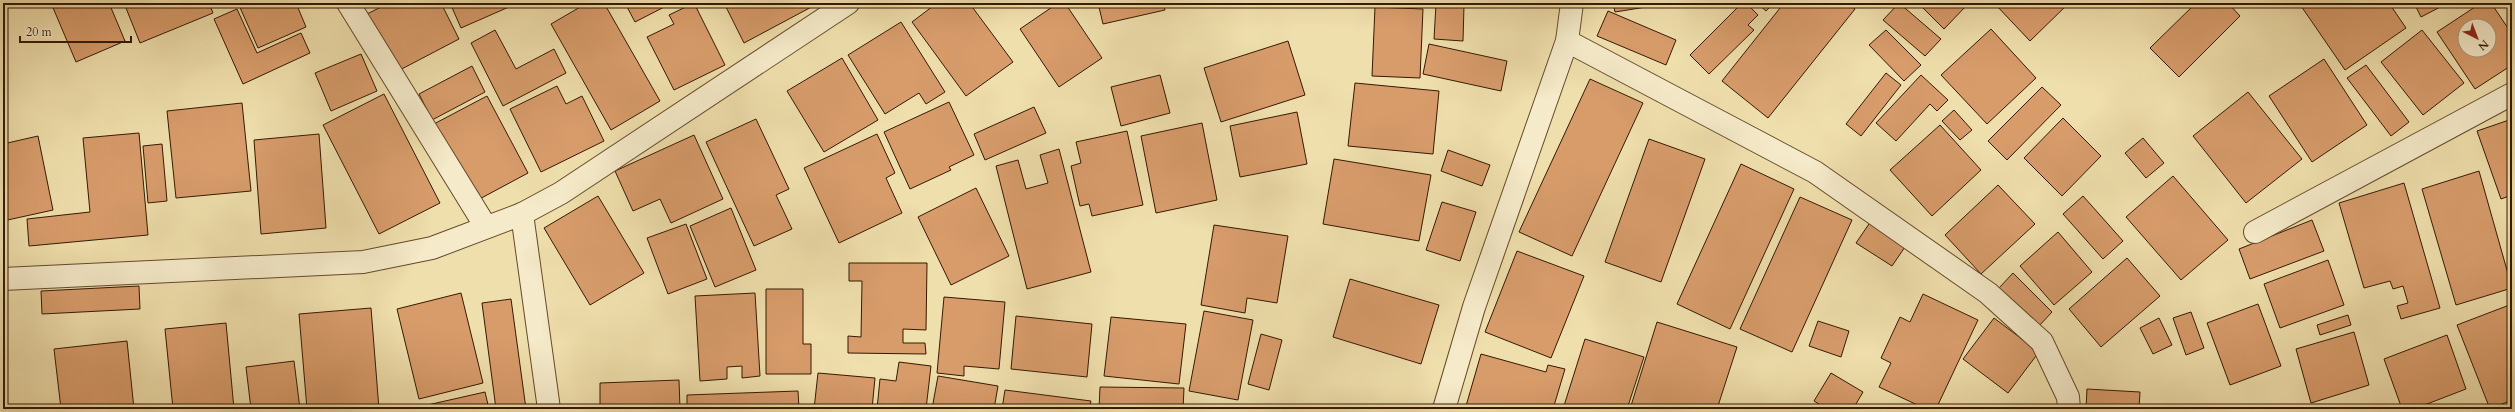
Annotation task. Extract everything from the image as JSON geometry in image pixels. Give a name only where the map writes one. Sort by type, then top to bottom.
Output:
[{"type":"street","points":[[348,3],[486,227]]},
{"type":"street","points":[[3,279],[363,262],[432,248],[522,214],[561,193],[848,3]]},
{"type":"street","points":[[1444,409],[1474,307],[1567,41],[1572,3]]},
{"type":"street","points":[[1567,41],[1814,172],[1988,293],[2042,342],[2068,397],[2069,409]]},
{"type":"street","points":[[2255,232],[2512,94]]},
{"type":"street","points":[[522,214],[549,409]]},
{"type":"building","points":[[51,3],[109,3],[125,41],[76,62]]},
{"type":"building","points":[[124,3],[209,3],[213,13],[140,43]]},
{"type":"building","points":[[238,3],[296,3],[306,27],[258,48]]},
{"type":"building","points":[[389,3],[441,3],[459,39],[394,73],[365,15]]},
{"type":"building","points":[[450,3],[518,3],[461,28]]},
{"type":"building","points":[[587,3],[604,3],[660,101],[611,130],[551,24]]},
{"type":"building","points":[[625,3],[672,3],[635,22]]},
{"type":"building","points":[[694,3],[725,65],[674,90],[647,37],[674,24],[669,15]]},
{"type":"building","points":[[724,3],[817,3],[817,4],[744,43]]},
{"type":"building","points":[[937,3],[972,3],[970,4],[1013,62],[966,96],[912,22]]},
{"type":"building","points":[[1058,3],[1065,3],[1102,58],[1059,87],[1020,29]]},
{"type":"building","points":[[1098,3],[1163,3],[1165,10],[1103,24]]},
{"type":"building","points":[[1613,3],[1671,3],[1615,12]]},
{"type":"building","points":[[1742,3],[1746,3],[1758,15],[1748,25],[1754,30],[1709,74],[1690,55]]},
{"type":"building","points":[[1757,3],[1774,3],[1766,11]]},
{"type":"building","points":[[1784,3],[1847,3],[1855,9],[1768,118],[1722,81]]},
{"type":"building","points":[[1899,3],[1941,39],[1925,56],[1883,20]]},
{"type":"building","points":[[1918,3],[1967,3],[1968,4],[1944,29]]},
{"type":"building","points":[[1994,3],[2069,3],[2030,41]]},
{"type":"building","points":[[2196,3],[2228,3],[2240,16],[2179,77],[2150,48]]},
{"type":"building","points":[[2299,3],[2389,3],[2406,28],[2345,70]]},
{"type":"building","points":[[2414,3],[2448,3],[2421,17]]},
{"type":"building","points":[[2481,3],[2491,3],[2512,34],[2512,65],[2475,89],[2437,32],[2457,19],[2457,58],[2497,58],[2497,18],[2458,18]]},
{"type":"building","points":[[1436,4],[1464,5],[1463,41],[1434,39]]},
{"type":"building","points":[[1375,7],[1423,9],[1420,78],[1372,76]]},
{"type":"building","points":[[237,9],[257,53],[301,33],[310,53],[243,84],[214,19]]},
{"type":"building","points":[[1608,11],[1676,40],[1666,65],[1597,36]]},
{"type":"building","points":[[901,22],[945,92],[926,104],[919,93],[885,114],[848,55]]},
{"type":"building","points":[[1991,29],[2036,78],[1987,124],[1941,75]]},
{"type":"building","points":[[495,30],[516,69],[554,49],[566,73],[503,106],[471,43]]},
{"type":"building","points":[[1886,30],[1921,65],[1904,81],[1869,45]]},
{"type":"building","points":[[2422,30],[2464,83],[2423,115],[2381,62]]},
{"type":"building","points":[[1288,41],[1305,95],[1221,122],[1204,68]]},
{"type":"building","points":[[1429,44],[1507,61],[1501,91],[1423,74]]},
{"type":"building","points":[[361,54],[377,91],[331,111],[315,73]]},
{"type":"building","points":[[842,58],[878,120],[824,152],[787,91]]},
{"type":"building","points":[[2324,59],[2367,125],[2312,162],[2269,96]]},
{"type":"building","points":[[2366,65],[2409,122],[2391,136],[2347,78]]},
{"type":"building","points":[[472,66],[485,92],[432,120],[419,94]]},
{"type":"building","points":[[1886,73],[1901,85],[1861,136],[1846,124]]},
{"type":"building","points":[[1160,75],[1170,113],[1121,126],[1111,87]]},
{"type":"building","points":[[1921,75],[1948,100],[1937,111],[1930,104],[1896,141],[1876,123]]},
{"type":"building","points":[[1590,79],[1643,103],[1572,256],[1519,232]]},
{"type":"building","points":[[1355,83],[1439,91],[1433,154],[1348,146]]},
{"type":"building","points":[[557,86],[566,104],[582,96],[604,141],[541,172],[510,109]]},
{"type":"building","points":[[2042,87],[2061,105],[2007,160],[1988,141]]},
{"type":"building","points":[[2248,92],[2302,159],[2246,203],[2193,136]]},
{"type":"building","points":[[384,94],[440,203],[379,234],[323,125]]},
{"type":"building","points":[[487,96],[528,173],[474,202],[432,125]]},
{"type":"building","points":[[949,102],[974,155],[949,167],[951,170],[910,189],[884,132]]},
{"type":"building","points":[[242,103],[251,191],[176,198],[167,111]]},
{"type":"building","points":[[1034,107],[1046,133],[985,160],[974,134]]},
{"type":"building","points":[[1954,110],[1972,130],[1960,140],[1942,121]]},
{"type":"building","points":[[1297,112],[1307,164],[1240,177],[1230,126]]},
{"type":"building","points":[[2063,118],[2101,156],[2062,196],[2024,158]]},
{"type":"building","points":[[756,119],[789,189],[776,195],[792,229],[754,246],[706,142]]},
{"type":"building","points":[[2512,119],[2512,195],[2501,199],[2477,131]]},
{"type":"building","points":[[1202,123],[1217,200],[1156,213],[1141,136]]},
{"type":"building","points":[[1940,125],[1981,170],[1932,216],[1890,170]]},
{"type":"building","points":[[1127,131],[1143,205],[1092,216],[1089,204],[1080,206],[1071,166],[1081,163],[1076,142]]},
{"type":"building","points":[[139,133],[148,235],[29,246],[27,219],[90,212],[83,138]]},
{"type":"building","points":[[319,134],[326,228],[261,234],[254,140]]},
{"type":"building","points":[[877,134],[895,173],[886,178],[902,213],[839,243],[804,168]]},
{"type":"building","points":[[694,135],[723,199],[671,223],[660,199],[633,211],[615,171]]},
{"type":"building","points":[[38,136],[53,210],[3,221],[3,144]]},
{"type":"building","points":[[2143,138],[2164,163],[2146,178],[2125,153]]},
{"type":"building","points":[[1649,139],[1705,159],[1661,282],[1605,262]]},
{"type":"building","points":[[162,144],[167,201],[148,203],[143,146]]},
{"type":"building","points":[[1059,149],[1091,272],[1027,289],[996,166],[1018,160],[1026,189],[1048,183],[1040,155]]},
{"type":"building","points":[[1448,150],[1490,165],[1482,186],[1441,171]]},
{"type":"building","points":[[1334,159],[1431,175],[1419,241],[1323,224]]},
{"type":"building","points":[[1741,164],[1794,189],[1730,329],[1677,304]]},
{"type":"building","points":[[2479,171],[2512,288],[2456,305],[2422,189]]},
{"type":"building","points":[[2173,176],[2228,240],[2181,280],[2126,217]]},
{"type":"building","points":[[2404,183],[2440,308],[2401,319],[2397,306],[2408,303],[2403,286],[2393,289],[2390,281],[2364,288],[2339,203]]},
{"type":"building","points":[[1998,185],[2035,224],[1981,274],[1945,235]]},
{"type":"building","points":[[976,188],[1009,256],[951,285],[918,217]]},
{"type":"building","points":[[598,196],[644,273],[590,305],[544,228]]},
{"type":"building","points":[[2083,196],[2123,241],[2103,259],[2063,214]]},
{"type":"building","points":[[1800,197],[1852,220],[1792,352],[1740,329]]},
{"type":"building","points":[[1442,202],[1476,212],[1460,261],[1426,250]]},
{"type":"building","points":[[731,208],[756,270],[715,287],[690,226]]},
{"type":"building","points":[[2312,220],[2324,251],[2250,279],[2239,249]]},
{"type":"building","points":[[1871,221],[1907,244],[1892,266],[1856,243]]},
{"type":"building","points":[[686,224],[707,279],[668,294],[647,238]]},
{"type":"building","points":[[1214,225],[1288,236],[1277,303],[1247,298],[1245,313],[1201,305]]},
{"type":"building","points":[[2058,232],[2092,272],[2054,305],[2020,266]]},
{"type":"building","points":[[1517,251],[1584,276],[1551,358],[1485,332]]},
{"type":"building","points":[[2127,258],[2160,296],[2101,347],[2069,309]]},
{"type":"building","points":[[2328,260],[2344,305],[2280,328],[2264,284]]},
{"type":"building","points":[[849,263],[927,263],[926,330],[903,329],[903,343],[925,343],[926,354],[848,353],[848,336],[861,337],[862,281],[849,281]]},
{"type":"building","points":[[2013,273],[2052,312],[2038,327],[1999,288]]},
{"type":"building","points":[[1350,279],[1439,305],[1421,364],[1333,337]]},
{"type":"building","points":[[139,286],[140,309],[42,314],[41,291]]},
{"type":"building","points":[[766,289],[803,289],[803,344],[811,344],[811,374],[766,374]]},
{"type":"building","points":[[461,293],[483,383],[419,399],[397,309]]},
{"type":"building","points":[[755,293],[760,376],[742,378],[742,366],[727,367],[727,379],[700,381],[695,296]]},
{"type":"building","points":[[1923,294],[1978,320],[1936,409],[1926,409],[1879,387],[1891,363],[1881,358],[1900,317],[1910,322]]},
{"type":"building","points":[[944,297],[1005,302],[999,369],[964,366],[964,376],[937,373]]},
{"type":"building","points":[[511,299],[526,409],[496,409],[482,303]]},
{"type":"building","points":[[2258,304],[2281,366],[2230,385],[2207,323]]},
{"type":"building","points":[[2512,304],[2512,400],[2490,409],[2457,325]]},
{"type":"building","points":[[371,308],[379,409],[307,409],[299,314]]},
{"type":"building","points":[[1204,311],[1253,320],[1238,400],[1189,391]]},
{"type":"building","points":[[2191,312],[2204,348],[2186,355],[2173,318]]},
{"type":"building","points":[[2348,315],[2351,325],[2320,335],[2317,325]]},
{"type":"building","points":[[1016,316],[1092,324],[1087,377],[1011,369]]},
{"type":"building","points":[[1111,317],[1186,324],[1179,384],[1104,376]]},
{"type":"building","points":[[1994,318],[2039,352],[2008,393],[1963,359]]},
{"type":"building","points":[[2159,318],[2172,345],[2153,354],[2140,328]]},
{"type":"building","points":[[1818,321],[1849,331],[1841,357],[1809,346]]},
{"type":"building","points":[[1657,322],[1737,347],[1717,409],[1630,409]]},
{"type":"building","points":[[226,323],[234,409],[173,409],[165,329]]},
{"type":"building","points":[[2354,332],[2369,385],[2311,403],[2296,349]]},
{"type":"building","points":[[1261,334],[1282,340],[1269,390],[1248,384]]},
{"type":"building","points":[[2447,335],[2466,389],[2414,409],[2402,409],[2384,359]]},
{"type":"building","points":[[1585,339],[1644,357],[1627,409],[1563,409]]},
{"type":"building","points":[[127,341],[134,409],[61,409],[54,349]]},
{"type":"building","points":[[1481,354],[1546,372],[1548,365],[1565,369],[1553,409],[1477,409],[1466,406]]},
{"type":"building","points":[[294,361],[300,409],[251,409],[246,367]]},
{"type":"building","points":[[899,362],[931,366],[926,409],[877,409],[880,379],[896,381]]},
{"type":"building","points":[[818,373],[875,378],[872,409],[814,409]]},
{"type":"building","points":[[1831,373],[1863,392],[1853,409],[1827,409],[1814,401]]},
{"type":"building","points":[[938,376],[998,386],[994,409],[932,409]]},
{"type":"building","points":[[679,380],[680,409],[600,409],[600,383]]},
{"type":"building","points":[[1100,387],[1184,388],[1183,409],[1099,409]]},
{"type":"building","points":[[2087,389],[2140,392],[2139,409],[2086,409]]},
{"type":"building","points":[[1005,390],[1091,401],[1089,409],[1002,409]]},
{"type":"building","points":[[798,391],[799,409],[687,409],[687,395]]},
{"type":"building","points":[[485,392],[489,409],[424,409],[423,406]]}]
